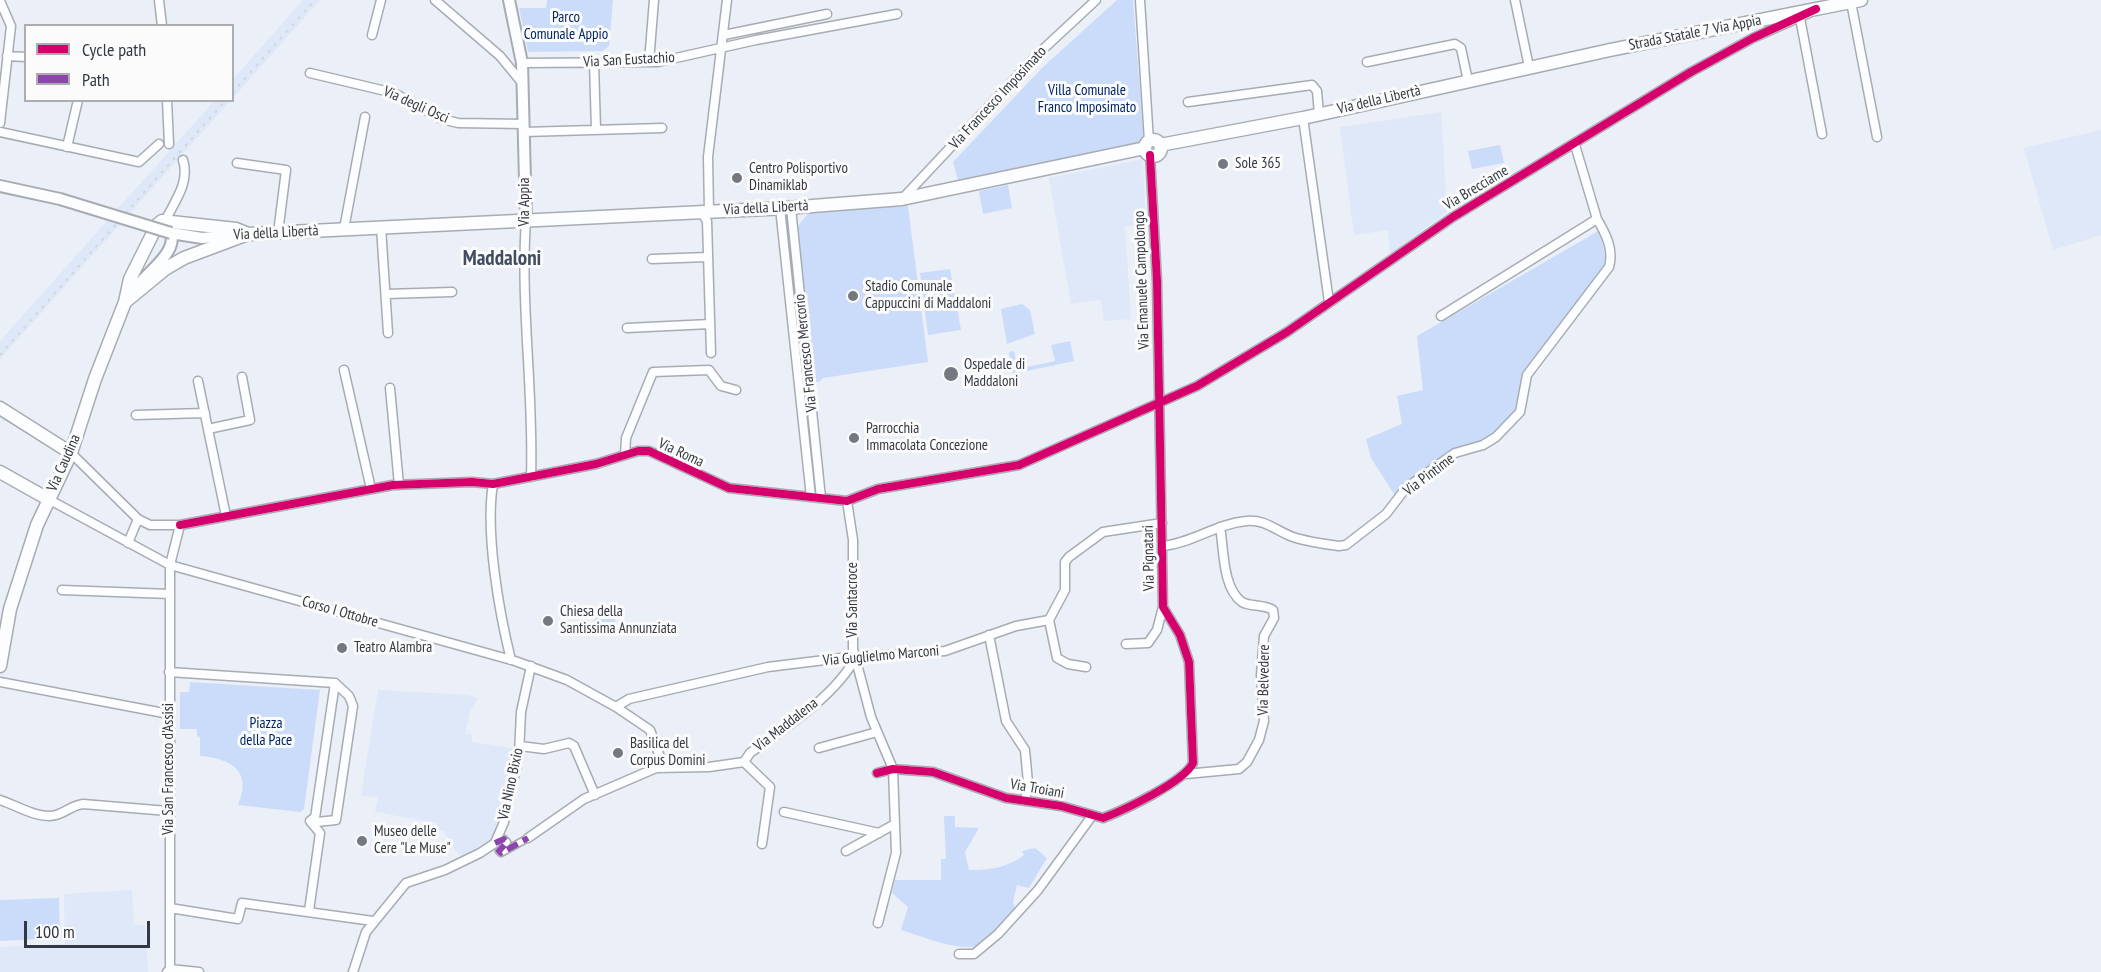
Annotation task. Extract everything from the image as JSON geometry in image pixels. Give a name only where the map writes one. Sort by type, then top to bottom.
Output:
[{"type":"main road","name":"Strada Statale 7 Via Appia","points":[[1529,67],[1856,1]]},
{"type":"main road","name":"Via della Libertà","points":[[248,234],[785,208],[902,199],[1304,118],[1529,67]]},
{"type":"main road","points":[[165,221],[236,229],[248,234]]},
{"type":"main road","name":"Via Caudina","points":[[0,666],[4,623],[48,499],[71,453],[94,379],[125,302],[130,279],[157,225],[165,221]]},
{"type":"main road","points":[[125,302],[165,269],[184,258],[248,234]]},
{"type":"main road","points":[[0,408],[71,453]]},
{"type":"main road","points":[[0,472],[48,499]]},
{"type":"street","points":[[159,0],[162,24]]},
{"type":"street","points":[[372,35],[381,0]]},
{"type":"street","points":[[435,0],[500,56],[523,84]]},
{"type":"street","name":"Via Appia","points":[[509,0],[522,63],[523,84],[526,220],[523,267],[532,416],[531,477]]},
{"type":"street","points":[[649,62],[654,0]]},
{"type":"street","points":[[711,353],[705,212],[712,111],[723,48],[727,0]]},
{"type":"street","name":"Via Francesco Imposimato","points":[[902,199],[1039,53],[1096,0]]},
{"type":"street","name":"Via Emanuele Campolongo","points":[[1140,0],[1151,147],[1157,281],[1158,404]]},
{"type":"street","points":[[1515,0],[1529,67]]},
{"type":"street","points":[[1856,1],[1877,136]]},
{"type":"street","points":[[0,123],[10,26],[1,5]]},
{"type":"street","name":"Via Brecciame","points":[[1158,404],[1197,386],[1244,358],[1453,217],[1575,145],[1691,72],[1754,38],[1816,9]]},
{"type":"street","points":[[724,35],[827,14]]},
{"type":"street","name":"Via San Eustachio","points":[[522,63],[649,62],[683,58],[897,14]]},
{"type":"street","points":[[1800,18],[1822,134]]},
{"type":"street","points":[[1749,22],[1758,30],[1754,38]]},
{"type":"street","points":[[1367,62],[1455,44],[1461,48],[1468,81]]},
{"type":"street","points":[[7,56],[24,57]]},
{"type":"street","points":[[594,62],[596,130]]},
{"type":"street","name":"Via degli Osci","points":[[310,73],[394,93],[442,119],[458,123],[596,130],[662,128]]},
{"type":"street","points":[[1188,102],[1312,84],[1317,91],[1319,114]]},
{"type":"street","points":[[67,147],[78,102]]},
{"type":"street","points":[[167,102],[169,144]]},
{"type":"street","points":[[344,229],[365,117]]},
{"type":"street","points":[[1304,118],[1329,302]]},
{"type":"street","points":[[0,132],[139,162],[159,144]]},
{"type":"street","name":"Via Pintime","points":[[1163,546],[1182,544],[1220,527],[1246,521],[1263,522],[1292,537],[1330,545],[1346,545],[1386,514],[1406,488],[1430,470],[1455,453],[1483,445],[1496,436],[1520,412],[1527,375],[1609,267],[1611,258],[1606,234],[1598,219],[1575,145]]},
{"type":"street","points":[[165,221],[185,182],[187,171],[183,160]]},
{"type":"street","points":[[237,163],[286,170],[278,232]]},
{"type":"street","name":"Via della Libertà","points":[[0,180],[5,187],[60,199],[171,233],[202,238],[248,234]]},
{"type":"street","name":"Via Francesco Mercorio","points":[[785,208],[812,497]]},
{"type":"street","name":"Via Francesco Mercorio","points":[[785,208],[821,498]]},
{"type":"street","points":[[1441,316],[1598,219]]},
{"type":"street","points":[[381,228],[388,333]]},
{"type":"street","points":[[125,302],[135,285],[171,250],[174,242],[171,233]]},
{"type":"street","points":[[652,259],[708,257]]},
{"type":"street","points":[[386,294],[452,292]]},
{"type":"street","points":[[627,328],[710,324]]},
{"type":"street","points":[[344,370],[371,489]]},
{"type":"street","points":[[625,455],[626,438],[653,372],[709,370],[721,386],[736,390]]},
{"type":"street","points":[[208,429],[250,420],[242,377]]},
{"type":"street","points":[[198,381],[226,516]]},
{"type":"street","points":[[390,388],[399,484]]},
{"type":"street","name":"Via Roma","points":[[138,519],[150,525],[180,525],[399,484],[472,482],[493,484],[649,451],[729,488],[847,501],[878,489],[1019,465],[1120,418],[1158,404]]},
{"type":"street","name":"Via Pignatari","points":[[1158,404],[1163,607],[1180,635],[1189,662],[1195,754],[1191,768],[1185,774]]},
{"type":"street","points":[[136,415],[205,413]]},
{"type":"street","points":[[71,453],[138,519],[128,543]]},
{"type":"street","points":[[493,484],[490,504],[499,605],[511,660]]},
{"type":"street","name":"Corso I Ottobre","points":[[48,499],[170,565],[511,660],[567,680],[616,706],[650,730],[664,768]]},
{"type":"street","name":"Via Santacroce","points":[[847,501],[853,540],[854,649],[876,732],[893,769],[896,853],[878,923]]},
{"type":"street","points":[[1086,667],[1068,664],[1057,658],[1049,620],[1065,590],[1067,582],[1065,562],[1103,532],[1162,523]]},
{"type":"street","name":"Via San Francesco d'Assisi","points":[[168,970],[170,565],[180,525]]},
{"type":"street","name":"Via Belvedere","points":[[1185,774],[1239,770],[1255,748],[1264,721],[1261,675],[1264,636],[1274,618],[1273,609],[1243,603],[1233,591],[1220,527]]},
{"type":"street","points":[[62,590],[170,594]]},
{"type":"street","points":[[1126,644],[1148,643],[1157,630],[1163,607]]},
{"type":"street","name":"Via Guglielmo Marconi","points":[[616,706],[629,699],[759,669],[857,657],[945,651],[989,635],[1049,620]]},
{"type":"street","points":[[989,635],[1006,720],[1025,750],[1028,774],[1025,801]]},
{"type":"street","name":"Via Maddalena","points":[[495,843],[504,839],[507,842],[499,851],[501,853],[595,795],[634,776],[664,768],[709,767],[744,762],[750,753],[817,701],[849,671],[857,657]]},
{"type":"street","name":"Via Nino Bixio","points":[[495,843],[504,822],[520,746],[521,712],[531,666]]},
{"type":"street","points":[[169,672],[335,683],[349,696],[353,706],[336,820],[316,822]]},
{"type":"street","points":[[0,682],[169,714]]},
{"type":"street","points":[[309,911],[320,833],[316,822],[335,683]]},
{"type":"street","points":[[819,748],[876,732]]},
{"type":"street","points":[[520,746],[544,749],[569,743],[574,746],[595,795]]},
{"type":"street","points":[[744,762],[770,786],[762,844]]},
{"type":"street","name":"Via Troiani","points":[[876,772],[893,769],[933,772],[1006,798],[1060,806],[1103,818],[1117,813],[1185,774]]},
{"type":"street","points":[[0,800],[45,816],[57,815],[76,805],[83,804],[168,811]]},
{"type":"street","points":[[784,812],[879,833]]},
{"type":"street","points":[[959,954],[974,954],[998,934],[1038,890],[1092,816]]},
{"type":"street","points":[[846,851],[895,824]]},
{"type":"street","points":[[353,972],[366,932],[406,883],[445,870],[495,843]]},
{"type":"street","points":[[170,908],[238,918],[242,903],[374,921]]},
{"type":"street","points":[[168,970],[199,972]]},
{"type":"shaded area","points":[[303,0],[320,0],[234,97],[234,78]]},
{"type":"shaded area","points":[[213,102],[229,102],[0,359],[0,341]]},
{"type":"shaded area","points":[[1441,112],[1447,212],[1390,254],[1388,230],[1354,235],[1340,127]]},
{"type":"shaded area","points":[[2101,130],[2101,235],[2053,250],[2024,148]]},
{"type":"shaded area","points":[[1143,159],[1146,225],[1125,226],[1131,319],[1104,321],[1101,300],[1071,304],[1049,178]]},
{"type":"shaded area","points":[[378,690],[468,695],[478,698],[470,712],[465,733],[472,735],[472,742],[516,749],[492,841],[463,857],[451,846],[455,842],[444,834],[445,831],[437,830],[438,823],[375,812],[378,798],[361,795]]},
{"type":"shaded area","points":[[132,890],[134,925],[145,925],[148,972],[0,972],[0,947],[65,944],[64,894]]},
{"type":"green space","name":"Parco Comunale Appio","points":[[547,0],[613,0],[609,46],[603,51],[528,52],[519,8],[546,8]]},
{"type":"green space","name":"Villa Comunale Franco Imposimato","points":[[1117,0],[1133,0],[1144,143],[958,180],[953,162],[1043,67]]},
{"type":"green space","points":[[1500,145],[1504,163],[1472,169],[1468,151]]},
{"type":"green space","points":[[1008,185],[1012,208],[983,214],[979,191]]},
{"type":"green space","points":[[908,206],[928,362],[823,378],[819,382],[813,382],[795,230],[809,212]]},
{"type":"green space","points":[[1600,230],[1605,257],[1604,271],[1547,341],[1524,375],[1518,408],[1486,440],[1447,453],[1404,486],[1396,497],[1371,458],[1366,439],[1402,424],[1397,396],[1423,390],[1417,336]]},
{"type":"green space","points":[[950,269],[961,330],[928,335],[920,273]]},
{"type":"green space","points":[[1022,304],[1030,310],[1035,334],[1007,344],[1001,309]]},
{"type":"green space","points":[[1070,341],[1074,361],[1013,374],[1009,352],[1014,351],[1018,369],[1055,361],[1051,345]]},
{"type":"green space","points":[[613,610],[617,631],[597,635],[593,614]]},
{"type":"green space","name":"Piazza della Pace","points":[[190,682],[320,690],[304,809],[300,812],[238,805],[243,783],[236,768],[221,760],[200,756],[200,737],[197,736],[197,729],[180,729],[180,692],[189,692]]},
{"type":"green space","points":[[944,816],[955,816],[955,827],[979,828],[965,852],[969,870],[991,869],[1005,865],[1024,855],[1022,851],[1035,848],[1047,858],[1029,888],[1017,885],[1013,902],[1015,908],[988,939],[975,946],[954,946],[901,930],[908,907],[892,893],[895,880],[941,880],[941,859],[946,859]]},
{"type":"green space","points":[[59,898],[60,938],[0,941],[0,900]]},
{"type":"railway","points":[[234,91],[315,0]]},
{"type":"railway","points":[[0,355],[224,102]]},
{"type":"marked path","points":[[495,843],[504,839],[507,842],[499,851],[501,853],[528,838]]},
{"type":"cycle path","points":[[180,525],[393,485],[472,482],[493,484],[596,464],[638,451],[649,451],[729,488],[847,501],[878,489],[1019,465],[1197,386],[1287,332],[1453,217],[1691,72],[1753,38],[1816,9]]},
{"type":"cycle path","points":[[877,773],[893,769],[933,772],[1006,798],[1061,806],[1103,818],[1166,787],[1193,763],[1189,662],[1180,635],[1163,607],[1157,281],[1150,155]]},
{"type":"place","name":"Sole 365","points":[[1223,164]]},
{"type":"place","name":"Centro Polisportivo Dinamiklab","points":[[737,178]]},
{"type":"place","name":"Stadio Comunale Cappuccini di Maddaloni","points":[[853,296]]},
{"type":"place","name":"Ospedale di Maddaloni","points":[[951,374]]},
{"type":"place","name":"Parrocchia Immacolata Concezione","points":[[854,438]]},
{"type":"place","name":"Chiesa della Santissima Annunziata","points":[[548,621]]},
{"type":"place","name":"Teatro Alambra","points":[[342,648]]},
{"type":"place","name":"Basilica del Corpus Domini","points":[[618,753]]},
{"type":"place","name":"Museo delle Cere \"Le Muse\"","points":[[362,841]]},
{"type":"district","name":"Maddaloni","points":[[502,259]]}]
